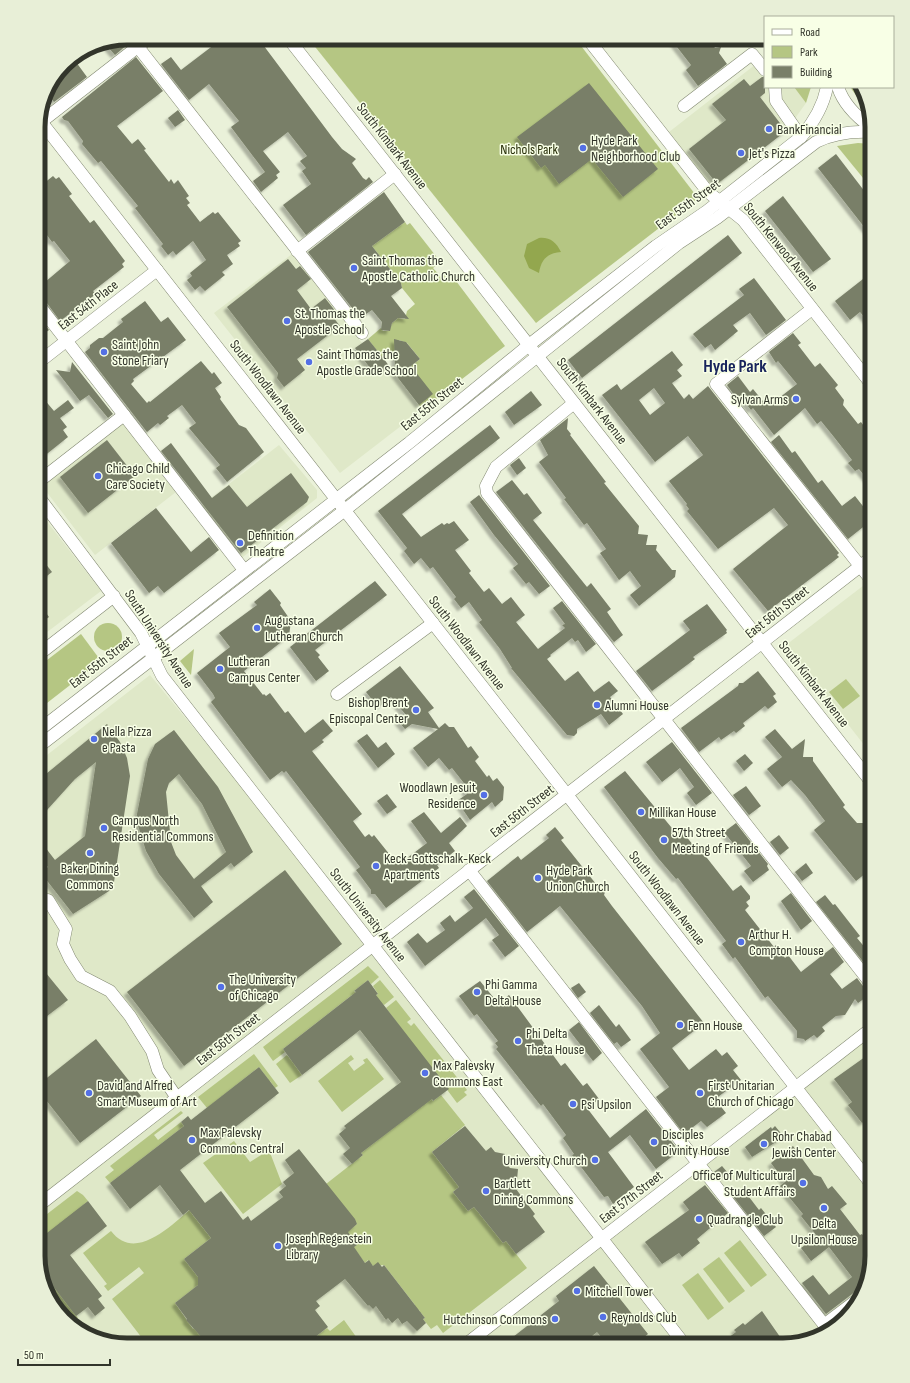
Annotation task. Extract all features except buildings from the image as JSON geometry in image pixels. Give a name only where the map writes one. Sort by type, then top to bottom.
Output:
[{"type":"street","name":"South Kimbark Avenue","points":[[294,45],[865,774]]},
{"type":"street","name":"South Kenwood Avenue","points":[[592,45],[708,192],[730,208],[743,220],[865,377]]},
{"type":"street","points":[[46,115],[138,47],[362,333]]},
{"type":"street","points":[[684,106],[752,54],[764,69]]},
{"type":"street","points":[[776,88],[776,101],[801,137]]},
{"type":"street","name":"East 55th Street","points":[[45,725],[409,443],[529,345],[656,246],[801,137],[812,124],[820,111],[827,88]]},
{"type":"street","points":[[839,88],[847,104],[865,122]]},
{"type":"street","name":"South Woodlawn Avenue","points":[[45,126],[865,1176]]},
{"type":"street","name":"East 55th Street","points":[[45,742],[345,510],[679,243],[730,208],[807,149],[826,137],[852,131],[865,132]]},
{"type":"street","points":[[297,251],[395,174]]},
{"type":"street","name":"East 54th Place","points":[[45,358],[157,270]]},
{"type":"street","points":[[812,309],[716,384],[865,572]]},
{"type":"street","points":[[45,313],[244,570]]},
{"type":"street","points":[[574,403],[496,467],[486,486],[487,493],[865,976]]},
{"type":"street","points":[[45,477],[124,415]]},
{"type":"street","name":"South University Avenue","points":[[45,505],[141,632],[162,676],[680,1338]]},
{"type":"street","name":"East 56th Street","points":[[45,1201],[865,562]]},
{"type":"street","points":[[45,650],[114,596]]},
{"type":"street","points":[[337,694],[433,623]]},
{"type":"street","points":[[470,870],[825,1326]]},
{"type":"street","points":[[48,900],[66,929],[63,944],[70,959],[81,976],[110,992],[130,1016],[152,1051],[158,1070],[177,1098]]},
{"type":"street","name":"East 57th Street","points":[[474,1338],[865,1033]]},
{"type":"shaded area","points":[[764,58],[764,88],[795,88],[806,103],[786,131],[712,189],[669,132]]},
{"type":"shaded area","points":[[539,238],[549,239],[557,245],[561,252],[548,256],[541,264],[539,273],[529,268],[524,256],[527,244]]},
{"type":"shaded area","name":"Saint Thomas the Apostle Grade School","points":[[292,254],[362,343],[353,350],[357,356],[359,354],[373,372],[377,369],[392,369],[423,409],[340,473],[214,313]]},
{"type":"shaded area","points":[[124,415],[181,488],[95,555],[45,490],[45,477]]},
{"type":"shaded area","points":[[279,445],[317,490],[317,498],[238,561],[197,509]]},
{"type":"shaded area","points":[[45,519],[101,591],[45,634]]},
{"type":"shaded area","points":[[865,584],[865,746],[786,645]]},
{"type":"shaded area","name":"The University of Chicago","points":[[150,675],[373,946],[602,1239],[865,1033],[865,1256],[859,1287],[848,1306],[833,1321],[814,1332],[783,1338],[122,1338],[101,1334],[81,1324],[69,1314],[56,1297],[48,1277],[45,1256],[45,757]]},
{"type":"green space","name":"Nichols Park","points":[[314,45],[580,45],[698,198],[536,323]]},
{"type":"green space","points":[[795,88],[811,88],[806,103]]},
{"type":"green space","points":[[851,88],[855,88],[860,101]]},
{"type":"green space","points":[[865,144],[865,180],[837,146]]},
{"type":"green space","points":[[405,222],[407,225],[410,223],[439,260],[438,264],[433,268],[441,277],[447,273],[450,273],[505,346],[423,409],[419,405],[411,366],[420,359],[407,343],[399,340],[396,350],[384,360],[368,339],[381,328],[383,331],[389,331],[392,323],[398,318],[405,319],[407,311],[415,304],[402,288],[401,283],[372,246]]},
{"type":"green space","points":[[108,623],[118,627],[122,637],[118,647],[108,651],[98,647],[94,637],[98,627]]},
{"type":"green space","points":[[81,634],[101,661],[45,705],[45,662]]},
{"type":"green space","points":[[194,649],[191,675],[180,661]]},
{"type":"green space","points":[[846,679],[860,696],[843,709],[829,692]]},
{"type":"green space","points":[[368,966],[379,977],[371,984],[368,980],[354,991],[358,995],[352,995],[283,1049],[285,1052],[273,1061],[263,1047]]},
{"type":"green space","points":[[380,980],[394,997],[384,1005],[373,998],[378,994],[373,986]]},
{"type":"green space","points":[[396,1000],[411,1019],[407,1022],[411,1026],[414,1023],[467,1090],[464,1092],[467,1095],[457,1103],[386,1008]]},
{"type":"green space","points":[[254,1054],[278,1086],[275,1088],[270,1081],[268,1083],[268,1079],[259,1067],[207,1108],[198,1097]]},
{"type":"green space","points":[[287,1055],[292,1061],[296,1058],[294,1064],[302,1075],[290,1083],[276,1064]]},
{"type":"green space","points":[[351,1055],[354,1059],[348,1063],[354,1071],[365,1063],[363,1060],[367,1058],[384,1079],[342,1112],[318,1081]]},
{"type":"green space","points":[[441,1095],[465,1125],[432,1152],[459,1187],[453,1192],[468,1211],[474,1207],[503,1243],[506,1241],[527,1268],[443,1333],[437,1325],[431,1329],[423,1319],[425,1318],[421,1313],[420,1314],[420,1311],[414,1307],[415,1305],[384,1265],[373,1266],[368,1260],[365,1263],[353,1247],[357,1244],[347,1232],[357,1224],[326,1184],[363,1155],[361,1153],[427,1102],[429,1096],[433,1101]]},
{"type":"green space","points":[[181,1111],[183,1113],[154,1135],[158,1140],[181,1122],[184,1126],[110,1183],[105,1177],[114,1170],[110,1166]]},
{"type":"green space","points":[[234,1141],[250,1162],[269,1150],[282,1184],[243,1214],[203,1163]]},
{"type":"green space","points":[[77,1191],[88,1201],[45,1238],[45,1216]]},
{"type":"green space","points":[[198,1203],[192,1214],[211,1238],[184,1259],[202,1282],[175,1303],[193,1329],[194,1328],[204,1338],[142,1338],[112,1299],[144,1273],[139,1267],[108,1291],[104,1286],[107,1284],[83,1253],[111,1231],[121,1240],[132,1243],[144,1242],[168,1228]]},
{"type":"green space","points":[[740,1240],[767,1275],[751,1287],[724,1253]]},
{"type":"green space","points":[[719,1257],[745,1291],[729,1303],[703,1269]]},
{"type":"green space","points":[[698,1273],[724,1308],[708,1320],[682,1285]]},
{"type":"green space","points":[[49,1281],[78,1318],[76,1320],[73,1318],[62,1306],[56,1297]]},
{"type":"green space","points":[[344,1320],[357,1338],[314,1338],[327,1328],[330,1331]]},
{"type":"place","name":"BankFinancial","points":[[769,129]]},
{"type":"place","name":"Hyde Park Neighborhood Club","points":[[583,148]]},
{"type":"place","name":"Jet's Pizza","points":[[741,153]]},
{"type":"place","name":"Saint Thomas the Apostle Catholic Church","points":[[354,268]]},
{"type":"place","name":"St. Thomas the Apostle School","points":[[287,321]]},
{"type":"place","name":"Saint John Stone Friary","points":[[104,352]]},
{"type":"place","name":"Saint Thomas the Apostle Grade School","points":[[309,362]]},
{"type":"place","name":"Sylvan Arms","points":[[796,399]]},
{"type":"place","name":"Chicago Child Care Society","points":[[98,476]]},
{"type":"place","name":"Definition Theatre","points":[[240,543]]},
{"type":"place","name":"Augustana Lutheran Church","points":[[257,628]]},
{"type":"place","name":"Lutheran Campus Center","points":[[220,669]]},
{"type":"place","name":"Alumni House","points":[[597,705]]},
{"type":"place","name":"Bishop Brent Episcopal Center","points":[[416,710]]},
{"type":"place","name":"Nella Pizza e Pasta","points":[[94,739]]},
{"type":"place","name":"Woodlawn Jesuit Residence","points":[[484,795]]},
{"type":"place","name":"Millikan House","points":[[641,812]]},
{"type":"place","name":"Campus North Residential Commons","points":[[104,828]]},
{"type":"place","name":"57th Street Meeting of Friends","points":[[664,840]]},
{"type":"place","name":"Baker Dining Commons","points":[[90,853]]},
{"type":"place","name":"Keck-Gottschalk-Keck Apartments","points":[[376,866]]},
{"type":"place","name":"Hyde Park Union Church","points":[[538,878]]},
{"type":"place","name":"Arthur H. Compton House","points":[[741,942]]},
{"type":"place","name":"The University of Chicago","points":[[221,987]]},
{"type":"place","name":"Phi Gamma Delta House","points":[[477,992]]},
{"type":"place","name":"Fenn House","points":[[680,1025]]},
{"type":"place","name":"Phi Delta Theta House","points":[[518,1041]]},
{"type":"place","name":"Max Palevsky Commons East","points":[[425,1073]]},
{"type":"place","name":"David and Alfred Smart Museum of Art","points":[[89,1093]]},
{"type":"place","name":"First Unitarian Church of Chicago","points":[[700,1093]]},
{"type":"place","name":"Psi Upsilon","points":[[573,1104]]},
{"type":"place","name":"Max Palevsky Commons Central","points":[[192,1140]]},
{"type":"place","name":"Disciples Divinity House","points":[[654,1142]]},
{"type":"place","name":"Rohr Chabad Jewish Center","points":[[764,1144]]},
{"type":"place","name":"University Church","points":[[595,1160]]},
{"type":"place","name":"Office of Multicultural Student Affairs","points":[[803,1183]]},
{"type":"place","name":"Bartlett Dining Commons","points":[[486,1191]]},
{"type":"place","name":"Delta Upsilon House","points":[[824,1208]]},
{"type":"place","name":"Quadrangle Club","points":[[699,1219]]},
{"type":"place","name":"Joseph Regenstein Library","points":[[278,1246]]},
{"type":"place","name":"Mitchell Tower","points":[[577,1291]]},
{"type":"place","name":"Reynolds Club","points":[[603,1317]]},
{"type":"place","name":"Hutchinson Commons","points":[[555,1319]]},
{"type":"district","name":"Hyde Park","points":[[735,366]]}]
